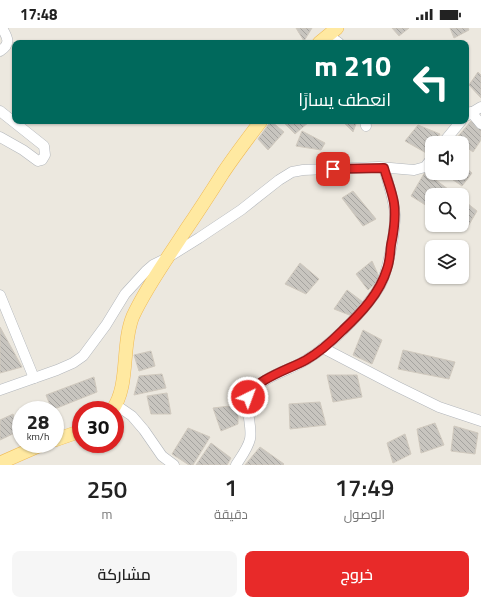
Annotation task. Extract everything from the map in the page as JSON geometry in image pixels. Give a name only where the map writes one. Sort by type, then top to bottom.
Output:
[{"type":"main road","points":[[116,401],[122,385],[128,332],[133,317],[146,292],[167,258],[224,171],[259,124]]},
{"type":"main road","points":[[0,462],[22,453]]},
{"type":"street","points":[[0,51],[6,47],[8,42],[2,28]]},
{"type":"street","points":[[469,113],[481,107]]},
{"type":"street","points":[[0,111],[12,121]]},
{"type":"street","points":[[469,115],[481,124]]},
{"type":"street","points":[[0,137],[38,160],[42,160],[45,155],[44,146],[16,124]]},
{"type":"street","points":[[450,136],[460,124]]},
{"type":"street","points":[[0,390],[73,363],[83,356],[89,350],[125,294],[153,265],[167,258],[241,210],[279,180],[292,172],[303,170],[384,168],[414,170],[425,167]]},
{"type":"street","points":[[236,465],[246,449],[250,438],[251,425],[247,406],[250,394],[263,382],[285,369],[306,360],[323,348],[353,320],[381,285],[388,268],[395,216],[394,202],[384,168]]},
{"type":"street","points":[[0,295],[34,378]]},
{"type":"street","points":[[323,348],[439,407],[481,421]]},
{"type":"street","points":[[124,412],[132,416],[162,456],[174,465]]},
{"type":"building","points":[[296,28],[312,28],[305,40]]},
{"type":"building","points":[[392,28],[409,28],[399,36]]},
{"type":"building","points":[[450,28],[468,28],[469,30],[454,38]]},
{"type":"building","points":[[478,72],[481,75],[481,98],[469,85]]},
{"type":"building","points":[[471,121],[481,128],[481,140],[473,152],[469,149],[469,136],[458,136]]},
{"type":"building","points":[[269,124],[275,124],[284,132],[268,150],[258,139]]},
{"type":"building","points":[[285,124],[307,124],[295,134]]},
{"type":"building","points":[[345,124],[356,124],[353,132]]},
{"type":"building","points":[[418,125],[440,134],[439,136],[425,136],[425,152],[405,141]]},
{"type":"building","points":[[302,131],[325,143],[321,150],[296,146]]},
{"type":"building","points":[[425,172],[425,180],[436,180],[447,188],[425,188],[425,205],[411,196]]},
{"type":"building","points":[[453,180],[467,180],[462,186]]},
{"type":"building","points":[[353,191],[376,219],[363,226],[342,198]]},
{"type":"building","points":[[469,205],[477,211],[469,225]]},
{"type":"building","points":[[372,261],[380,279],[368,290],[356,274]]},
{"type":"building","points":[[300,263],[319,279],[306,294],[285,284]]},
{"type":"building","points":[[347,290],[363,302],[352,316],[334,309]]},
{"type":"building","points":[[0,327],[22,367],[0,373]]},
{"type":"building","points":[[363,330],[382,340],[372,364],[353,355]]},
{"type":"building","points":[[403,350],[455,362],[449,379],[398,369]]},
{"type":"building","points":[[151,351],[155,366],[139,371],[134,355]]},
{"type":"building","points":[[162,374],[166,388],[134,395],[139,376]]},
{"type":"building","points":[[327,375],[357,375],[362,397],[333,402]]},
{"type":"building","points":[[94,377],[97,392],[64,405],[64,401],[48,401],[46,395]]},
{"type":"building","points":[[167,393],[171,414],[151,414],[147,396]]},
{"type":"building","points":[[320,402],[326,425],[290,429],[289,404]]},
{"type":"building","points":[[238,405],[238,424],[221,431],[213,408]]},
{"type":"building","points":[[12,414],[12,434],[0,440],[0,420]]},
{"type":"building","points":[[435,423],[444,445],[421,453],[417,429]]},
{"type":"building","points":[[454,426],[478,433],[475,454],[451,451]]},
{"type":"building","points":[[188,428],[210,437],[193,465],[189,465],[172,454]]},
{"type":"building","points":[[405,434],[411,454],[393,463],[387,443]]},
{"type":"building","points":[[211,443],[231,458],[227,465],[196,465]]},
{"type":"building","points":[[260,447],[284,464],[245,465]]},
{"type":"route","points":[[248,397],[254,389],[263,382],[285,369],[306,360],[326,346],[353,320],[371,299],[381,285],[388,268],[395,216],[394,202],[384,168],[333,169]]}]
